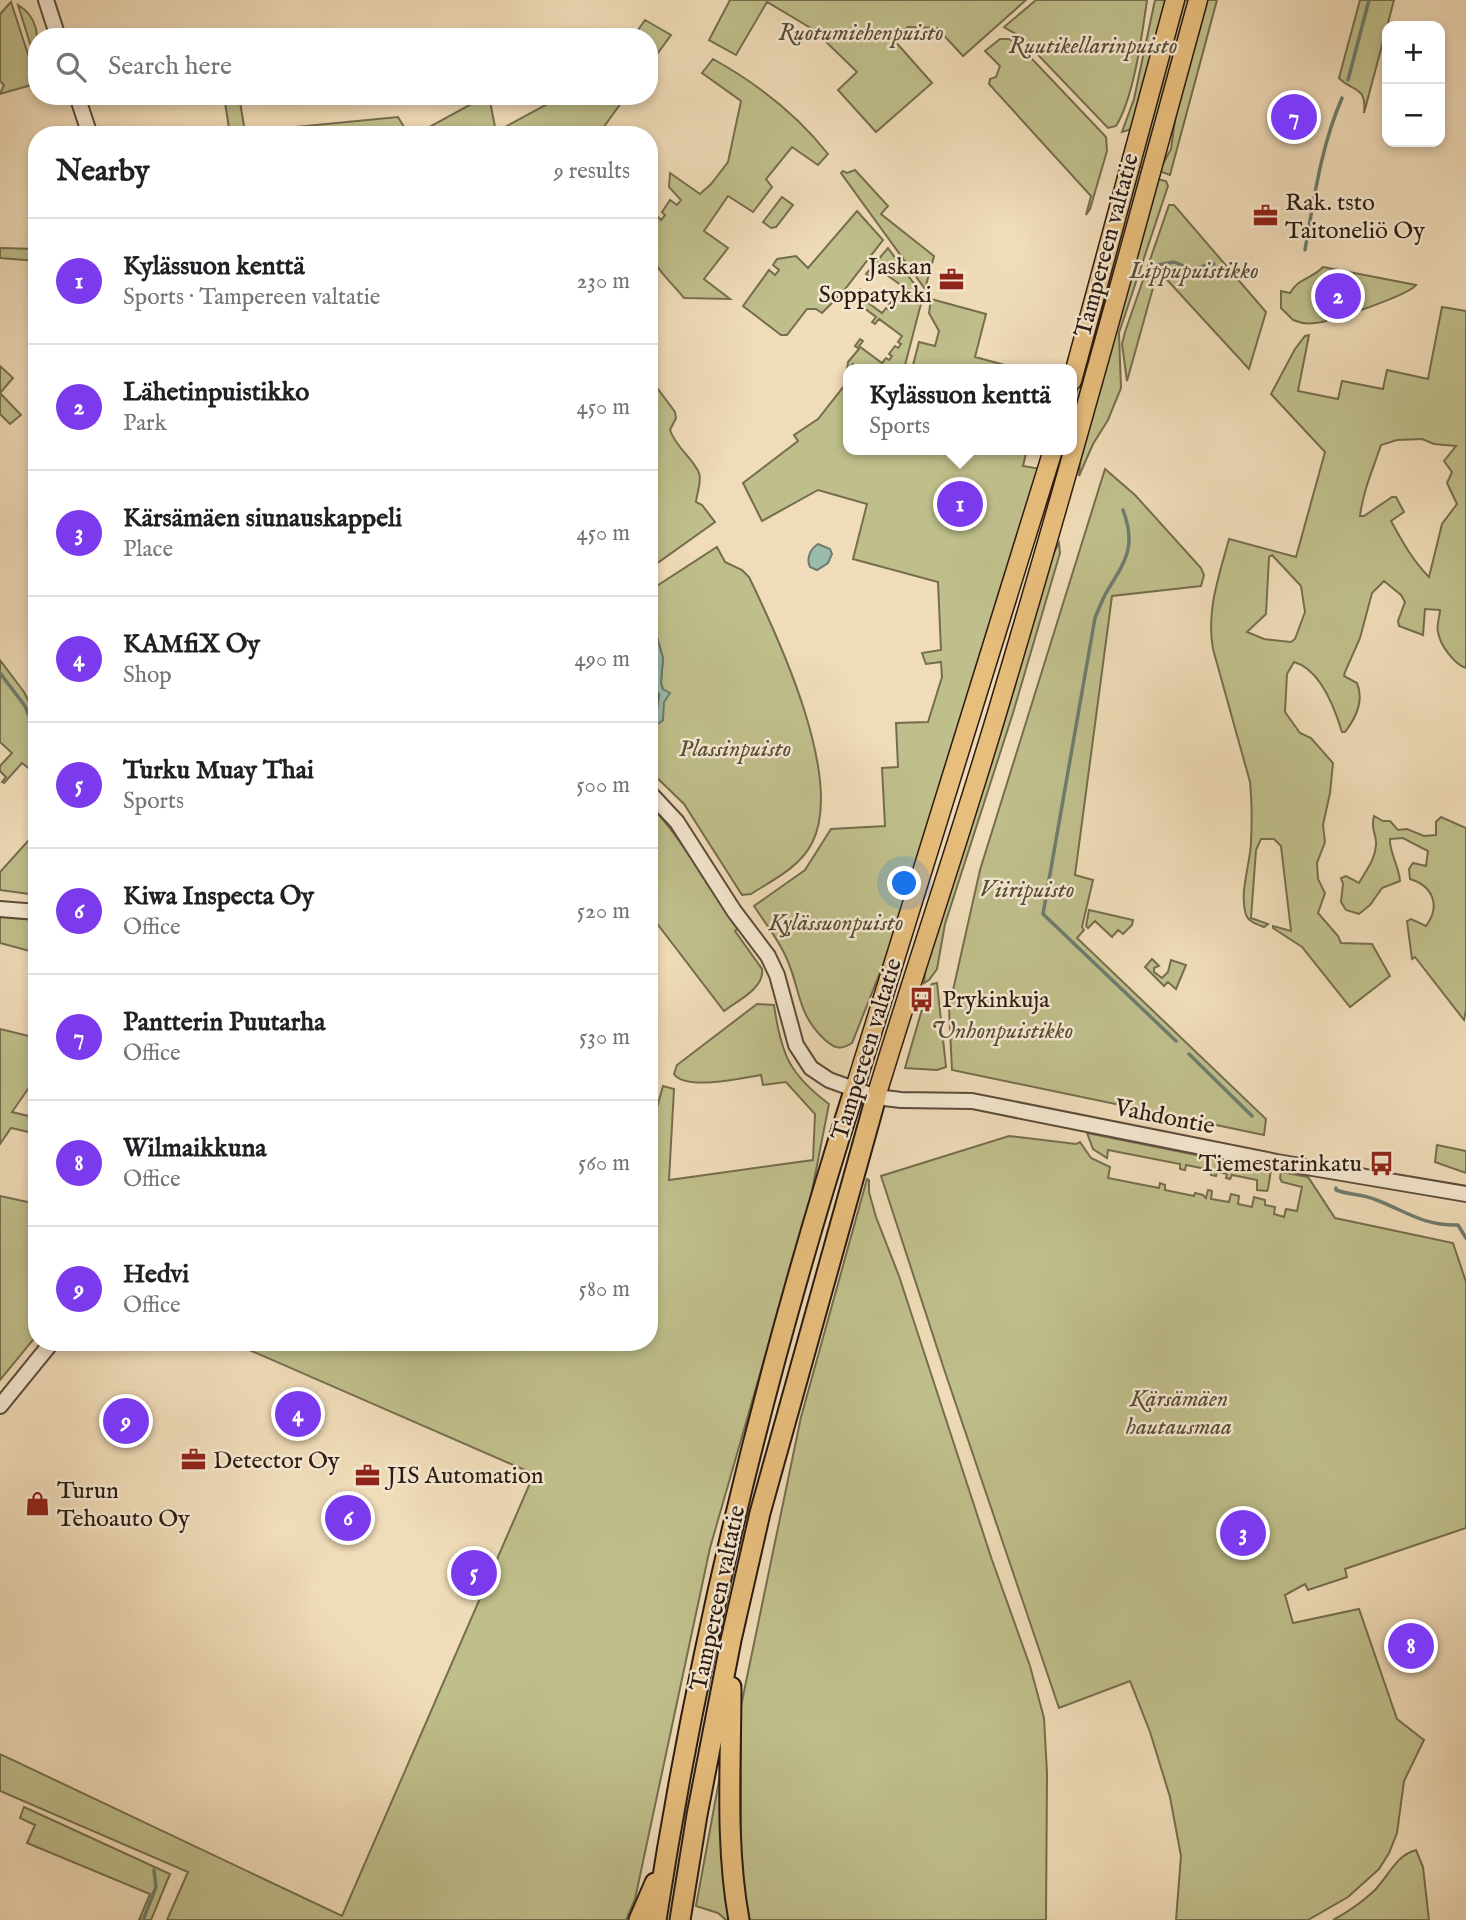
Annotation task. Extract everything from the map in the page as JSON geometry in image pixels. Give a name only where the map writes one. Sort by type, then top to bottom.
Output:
[{"type":"highway","name":"Tampereen valtatie","points":[[1077,364],[1175,0]]},
{"type":"highway","name":"Tampereen valtatie","points":[[1077,443],[1198,0]]},
{"type":"highway","name":"Tampereen valtatie","points":[[656,1920],[709,1639],[767,1395],[854,1091],[1051,455]]},
{"type":"highway","name":"Tampereen valtatie","points":[[680,1920],[695,1826],[760,1513],[876,1097],[999,707],[1074,455]]},
{"type":"highway","points":[[732,1640],[730,1822],[739,1920]]},
{"type":"highway","points":[[639,1920],[667,1856]]},
{"type":"street","points":[[46,0],[55,28]]},
{"type":"street","points":[[80,105],[87,126]]},
{"type":"street","name":"Vahdontie","points":[[658,802],[677,822],[734,911],[768,956],[777,975],[793,1038],[800,1054],[816,1072],[854,1091],[901,1100],[972,1101],[1277,1162],[1466,1194]]},
{"type":"street","points":[[0,909],[28,911]]},
{"type":"street","points":[[0,1406],[45,1351]]},
{"type":"green space","name":"Ruotumiehenpuisto","points":[[730,0],[1026,0],[963,56],[937,28],[908,27],[894,40],[932,83],[876,132],[838,90],[857,72],[814,30],[767,2],[736,55],[709,40]]},
{"type":"green space","name":"Ruutikellarinpuisto","points":[[1036,0],[1147,0],[1132,83],[1116,126],[1108,128],[1021,37],[1004,27]]},
{"type":"green space","points":[[1155,0],[1169,0],[1132,129],[1122,132],[1134,99]]},
{"type":"green space","points":[[1183,0],[1191,0],[1147,169],[1138,167]]},
{"type":"green space","points":[[1206,0],[1217,0],[1170,175],[1159,171],[1171,149],[1176,113]]},
{"type":"green space","points":[[1360,0],[1394,0],[1388,21],[1382,21],[1382,45],[1364,113],[1361,93],[1339,78]]},
{"type":"green space","points":[[11,2],[28,54],[28,86],[0,94],[4,85],[0,81],[0,14]]},
{"type":"green space","points":[[18,5],[35,24],[36,28],[28,28],[28,37]]},
{"type":"green space","points":[[645,20],[671,35],[658,53],[658,28],[639,28]]},
{"type":"green space","points":[[1000,39],[1017,43],[1106,137],[1107,151],[1086,215],[1091,196],[989,84],[990,79],[996,77],[1000,66],[985,51]]},
{"type":"green space","points":[[713,59],[745,79],[775,100],[803,125],[828,154],[818,165],[792,147],[766,179],[772,187],[753,212],[728,196],[704,231],[728,248],[704,279],[730,299],[684,298],[658,267],[658,217],[661,220],[665,215],[662,212],[670,200],[677,205],[681,200],[669,187],[670,173],[700,194],[728,162],[741,101],[702,73]]},
{"type":"green space","points":[[225,105],[240,105],[244,126],[229,126]]},
{"type":"green space","points":[[470,105],[491,105],[495,126],[431,126]]},
{"type":"green space","points":[[546,105],[620,105],[604,126],[507,126]]},
{"type":"green space","points":[[398,117],[404,126],[306,126]]},
{"type":"green space","points":[[855,170],[888,206],[881,214],[934,256],[925,289],[841,173]]},
{"type":"green space","points":[[1137,171],[1145,173],[1077,422],[1077,390]]},
{"type":"green space","points":[[1157,179],[1166,181],[1168,186],[1119,333],[1121,388],[1079,476],[1091,416]]},
{"type":"green space","points":[[782,197],[793,205],[776,227],[771,228],[763,222]]},
{"type":"green space","name":"Lippupuistikko","points":[[1169,205],[1174,205],[1266,312],[1249,369],[1158,270],[1127,381],[1122,344]]},
{"type":"green space","points":[[857,211],[883,240],[842,293],[822,313],[816,309],[807,309],[787,335],[781,335],[743,306],[769,270],[775,275],[779,270],[773,265],[777,259],[796,256],[808,268]]},
{"type":"green space","points":[[0,248],[28,249],[28,260],[0,258]]},
{"type":"green space","points":[[888,248],[923,296],[905,364],[848,364],[859,349],[855,346],[860,339],[863,341],[859,346],[882,363],[886,358],[889,360],[892,356],[889,354],[895,346],[898,348],[901,344],[898,342],[902,336],[879,319],[875,324],[872,322],[876,317],[852,299],[860,289],[863,291],[859,296],[882,313],[886,308],[889,310],[892,306],[889,304],[901,294],[899,292],[902,286],[880,270],[869,277],[866,274]]},
{"type":"green space","points":[[1323,267],[1416,285],[1385,301],[1336,318],[1312,323],[1293,320],[1281,308],[1281,291],[1290,293],[1297,284]]},
{"type":"green space","points":[[931,299],[986,314],[975,357],[1001,364],[913,364],[919,342],[935,346],[939,331],[929,313]]},
{"type":"green space","points":[[1442,307],[1466,311],[1466,668],[1452,658],[1439,637],[1440,610],[1425,609],[1423,635],[1399,626],[1398,621],[1405,602],[1401,595],[1384,581],[1372,593],[1360,638],[1345,672],[1344,676],[1357,683],[1360,696],[1355,715],[1345,732],[1342,732],[1325,691],[1311,673],[1294,662],[1287,674],[1285,712],[1300,733],[1311,738],[1333,763],[1323,825],[1325,842],[1317,863],[1318,879],[1325,893],[1318,913],[1341,943],[1372,944],[1390,976],[1350,1007],[1302,947],[1273,928],[1291,931],[1281,846],[1274,839],[1261,839],[1256,850],[1251,918],[1268,924],[1264,927],[1258,925],[1246,915],[1244,888],[1251,835],[1250,782],[1213,649],[1212,607],[1229,539],[1296,557],[1325,452],[1271,394],[1305,336],[1309,335],[1298,391],[1338,399],[1342,381],[1383,389],[1387,370],[1428,379]],"holes":[[[1422,439],[1434,444],[1456,446],[1444,461],[1452,472],[1447,483],[1457,504],[1442,524],[1429,577],[1413,558],[1391,521],[1404,512],[1396,497],[1360,516],[1381,445],[1397,440]],[[1272,555],[1301,586],[1305,612],[1295,639],[1291,642],[1264,639],[1247,632],[1266,614],[1269,557]]]},
{"type":"green space","points":[[0,366],[13,378],[0,393]]},
{"type":"green space","name":"Kylässuonpuisto","points":[[843,387],[843,455],[1026,455],[1023,466],[1041,469],[893,940],[852,1043],[841,1048],[824,1039],[808,1019],[786,957],[754,906],[805,870],[831,829],[885,826],[882,768],[898,767],[896,723],[928,722],[942,677],[941,662],[926,664],[922,653],[941,650],[938,582],[853,559],[867,504],[818,490],[762,521],[743,483],[798,441],[794,435],[818,419]]},
{"type":"green space","points":[[658,389],[675,412],[676,418],[670,430],[699,473],[696,502],[702,505],[715,522],[658,563]]},
{"type":"green space","points":[[0,393],[21,415],[10,424],[0,414]]},
{"type":"green space","points":[[1105,469],[1135,495],[1201,568],[1204,575],[1201,586],[1112,596],[1075,875],[1093,880],[1082,927],[1084,930],[1077,938],[1266,1119],[1264,1135],[952,1070],[949,1008],[980,870]]},
{"type":"green space","points":[[1059,543],[1060,553],[1013,713],[945,924],[937,969],[924,983],[926,964],[1053,554]]},
{"type":"green space","name":"Plassinpuisto","points":[[717,547],[725,562],[742,570],[749,577],[776,635],[804,708],[820,783],[820,816],[812,843],[801,859],[751,894],[742,895],[684,804],[658,779],[658,724],[663,720],[663,658],[658,641],[658,585]]},
{"type":"green space","points":[[0,660],[28,700],[28,768],[22,763],[4,783],[2,782],[6,777],[0,771],[0,766],[12,753],[0,742]]},
{"type":"green space","points":[[658,814],[738,928],[735,931],[762,969],[762,976],[755,988],[724,1011],[658,925]]},
{"type":"green space","points":[[1374,816],[1390,821],[1398,830],[1407,829],[1424,836],[1436,835],[1436,822],[1441,817],[1466,828],[1464,1020],[1415,957],[1412,959],[1407,921],[1411,919],[1426,926],[1431,919],[1434,904],[1424,886],[1410,879],[1409,869],[1413,863],[1426,866],[1428,851],[1403,838],[1390,839],[1400,881],[1382,888],[1370,905],[1359,914],[1346,910],[1341,902],[1341,878],[1346,876],[1359,883],[1374,855]]},
{"type":"green space","points":[[28,841],[28,894],[0,890],[0,872]]},
{"type":"green space","points":[[1089,910],[1133,920],[1132,925],[1123,934],[1118,930],[1112,937],[1095,921],[1088,928],[1086,926]]},
{"type":"green space","points":[[0,917],[28,919],[28,951],[0,943]]},
{"type":"green space","points":[[1152,959],[1159,966],[1154,968],[1154,972],[1162,978],[1168,972],[1171,960],[1186,965],[1176,989],[1168,982],[1164,986],[1145,967]]},
{"type":"green space","points":[[937,983],[946,1067],[937,1070],[905,1068],[927,992],[932,984]]},
{"type":"green space","points":[[757,1004],[774,1005],[780,1037],[789,1062],[805,1083],[829,1104],[811,1196],[710,1548],[635,1899],[626,1920],[167,1920],[188,1872],[0,1791],[0,1754],[342,1916],[534,1474],[252,1351],[658,1351],[658,1104],[663,1086],[674,1089],[669,1180],[813,1160],[815,1114],[786,1082],[763,1085],[761,1075],[715,1082],[690,1082],[674,1074],[677,1065]]},
{"type":"green space","points":[[0,1029],[28,1036],[28,1089],[12,1112],[28,1116],[28,1132],[11,1128],[0,1144]]},
{"type":"green space","points":[[1087,1133],[1271,1170],[1268,1189],[1257,1190],[1257,1180],[1232,1175],[1230,1179],[1226,1178],[1227,1174],[1217,1172],[1216,1176],[1211,1175],[1211,1170],[1186,1165],[1185,1170],[1180,1169],[1180,1164],[1108,1150],[1107,1158],[1093,1149]]},
{"type":"green space","name":"Kärsämäen hautausmaa","points":[[1009,1136],[1076,1144],[1080,1142],[1091,1158],[1110,1167],[1108,1178],[1159,1188],[1160,1183],[1165,1185],[1165,1190],[1194,1196],[1195,1193],[1206,1198],[1208,1190],[1212,1191],[1211,1199],[1229,1202],[1231,1194],[1239,1196],[1238,1204],[1252,1207],[1254,1197],[1265,1200],[1265,1205],[1275,1207],[1274,1214],[1284,1217],[1286,1209],[1297,1211],[1302,1187],[1282,1182],[1281,1172],[1308,1177],[1335,1218],[1453,1243],[1466,1282],[1466,1528],[1345,1569],[1347,1577],[1308,1590],[1305,1584],[1285,1595],[1293,1623],[1359,1609],[1397,1719],[1424,1740],[1404,1781],[1397,1833],[1379,1869],[1348,1897],[1308,1920],[1176,1920],[1181,1856],[1170,1797],[1150,1732],[1130,1681],[1059,1708],[881,1176]]},
{"type":"green space","points":[[1437,1145],[1466,1151],[1466,1173],[1435,1162]]},
{"type":"green space","points":[[867,1179],[876,1217],[899,1276],[992,1560],[1030,1666],[1044,1718],[1047,1773],[1046,1920],[750,1920],[741,1849],[741,1706],[801,1417]]},
{"type":"green space","points":[[0,1196],[28,1202],[28,1346],[0,1380]]},
{"type":"green space","points":[[725,1748],[734,1920],[726,1920],[718,1913],[696,1906]]},
{"type":"green space","points":[[24,1807],[170,1874],[151,1920],[139,1920],[150,1894],[27,1843],[35,1825],[20,1818]]},
{"type":"green space","points":[[1416,1850],[1423,1867],[1429,1920],[1333,1920],[1369,1895],[1398,1861]]},
{"type":"water","points":[[818,544],[830,549],[832,554],[828,563],[817,570],[810,567],[808,561],[811,551]]},
{"type":"water","points":[[658,641],[663,658],[661,683],[663,689],[670,693],[664,702],[663,720],[658,724]]},
{"type":"waterway","points":[[1348,80],[1369,0]]},
{"type":"waterway","points":[[1305,250],[1323,154],[1342,98]]},
{"type":"waterway","points":[[1152,266],[1174,262],[1194,270],[1214,264]]},
{"type":"waterway","points":[[1123,510],[1129,532],[1128,551],[1095,618],[1043,914],[1176,1041]]},
{"type":"waterway","points":[[0,673],[28,713]]},
{"type":"waterway","points":[[1189,1054],[1252,1116]]},
{"type":"waterway","points":[[1336,1188],[1341,1192],[1374,1199],[1424,1220],[1458,1225],[1466,1238]]},
{"type":"waterway","points":[[143,1920],[156,1887],[154,1870]]},
{"type":"place","name":"Pantterin Puutarha","points":[[1294,117]]},
{"type":"place","name":"Rak. tsto Taitoneliö Oy","points":[[1265,216]]},
{"type":"place","name":"Jaskan Soppatykki","points":[[952,280]]},
{"type":"place","name":"Lähetinpuistikko","points":[[1338,296]]},
{"type":"place","name":"Kylässuon kenttä","points":[[960,504]]},
{"type":"place","name":"Prykinkuja","points":[[922,999]]},
{"type":"place","name":"Tiemestarinkatu","points":[[1382,1163]]},
{"type":"place","name":"KAMfiX Oy","points":[[298,1414]]},
{"type":"place","name":"Hedvi","points":[[126,1421]]},
{"type":"place","name":"Detector Oy","points":[[193,1460]]},
{"type":"place","name":"JIS Automation","points":[[367,1475]]},
{"type":"place","name":"Turun Tehoauto Oy","points":[[37,1504]]},
{"type":"place","name":"Kiwa Inspecta Oy","points":[[348,1518]]},
{"type":"place","name":"Kärsämäen siunauskappeli","points":[[1243,1533]]},
{"type":"place","name":"Turku Muay Thai","points":[[474,1573]]},
{"type":"place","name":"Wilmaikkuna","points":[[1411,1646]]},
{"type":"park label","name":"Viiripuisto","points":[[1027,889]]},
{"type":"park label","name":"Unhonpuistikko","points":[[1002,1030]]}]
